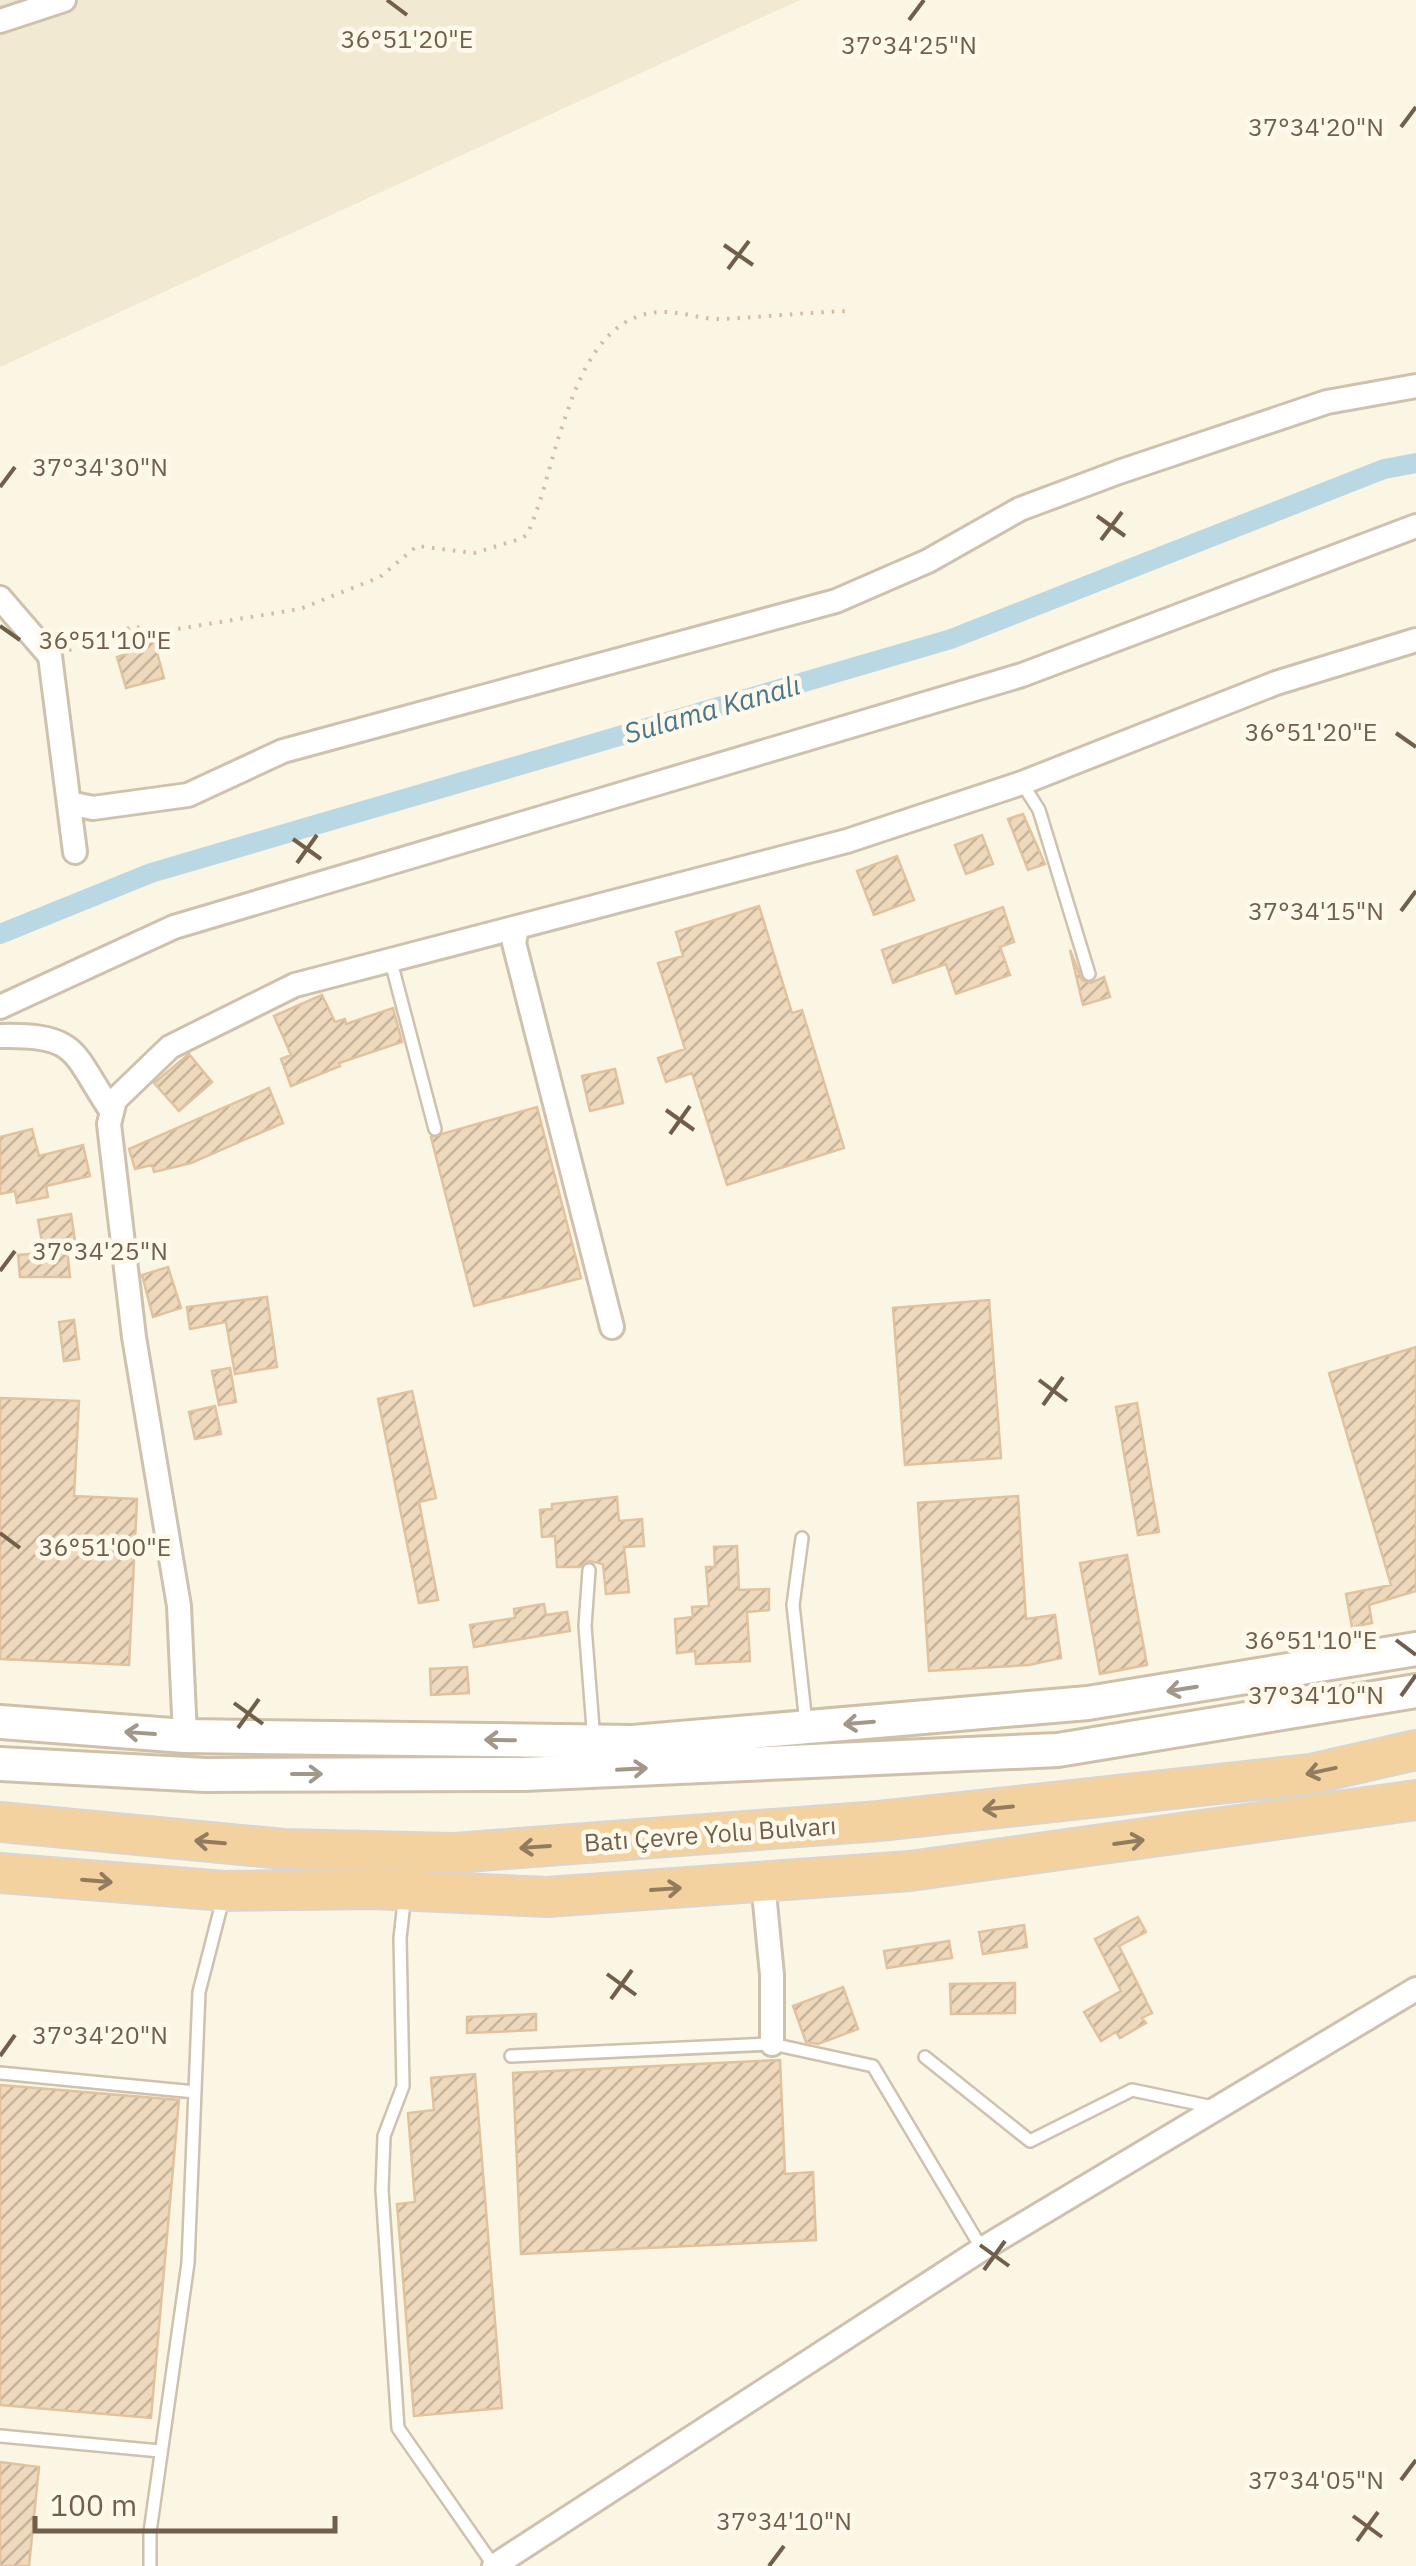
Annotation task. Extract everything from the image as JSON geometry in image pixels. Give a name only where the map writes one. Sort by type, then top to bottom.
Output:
[{"type":"highway","name":"Batı Çevre Yolu Bulvarı","points":[[0,1822],[284,1848],[454,1853],[879,1821],[1311,1774],[1416,1750]]},
{"type":"highway","name":"Batı Çevre Yolu Bulvarı","points":[[0,1874],[224,1891],[405,1890],[547,1897],[910,1871],[1416,1800]]},
{"type":"main road","points":[[0,1722],[185,1736],[594,1741],[1088,1703],[1416,1649]]},
{"type":"main road","points":[[0,1764],[205,1775],[524,1774],[1058,1750],[1416,1692]]},
{"type":"street","points":[[0,21],[64,0]]},
{"type":"street","points":[[69,803],[93,808],[188,795],[283,752],[836,601],[928,561],[1020,509],[1119,472],[1327,402],[1416,386]]},
{"type":"street","points":[[0,1007],[174,927],[1022,676],[1416,526]]},
{"type":"street","points":[[0,598],[50,656],[76,852]]},
{"type":"street","points":[[185,1736],[179,1606],[134,1337],[109,1124],[115,1100],[170,1046],[295,985],[847,841],[1022,783],[1276,683],[1416,640]]},
{"type":"street","points":[[517,928],[514,943],[612,1326]]},
{"type":"street","points":[[0,1036],[48,1037],[62,1042],[74,1051],[112,1112]]},
{"type":"street","points":[[763,1882],[772,1976],[772,2044]]},
{"type":"street","points":[[494,2566],[982,2248],[1416,1989]]},
{"type":"lane","points":[[1022,783],[1039,810],[1089,974]]},
{"type":"lane","points":[[390,958],[435,1129]]},
{"type":"lane","points":[[802,1538],[793,1605],[807,1727]]},
{"type":"lane","points":[[589,1570],[585,1626],[594,1741]]},
{"type":"lane","points":[[405,1890],[400,1938],[402,2086],[384,2136],[382,2190],[398,2428],[494,2566]]},
{"type":"lane","points":[[150,2566],[160,2451],[188,2263],[199,1992],[224,1891]]},
{"type":"lane","points":[[511,2056],[772,2044],[873,2066],[982,2248]]},
{"type":"lane","points":[[925,2057],[1030,2140],[1132,2090],[1218,2108]]},
{"type":"lane","points":[[0,2073],[195,2092]]},
{"type":"lane","points":[[0,2436],[160,2451]]},
{"type":"path","points":[[50,656],[109,641],[132,626],[159,632],[300,609],[380,578],[418,546],[474,553],[520,539],[546,491],[573,399],[604,337],[624,320],[659,312],[718,320],[764,313],[852,311]]},
{"type":"shaded area","points":[[0,0],[800,0],[0,367]]},
{"type":"building","points":[[151,631],[164,678],[126,688],[117,657],[129,653],[124,638]]},
{"type":"building","points":[[1023,814],[1045,864],[1028,870],[1008,819]]},
{"type":"building","points":[[982,835],[993,864],[966,874],[955,845]]},
{"type":"building","points":[[897,856],[914,900],[874,915],[857,871]]},
{"type":"building","points":[[759,906],[792,1013],[802,1010],[844,1148],[727,1185],[692,1073],[666,1082],[658,1058],[685,1049],[658,963],[683,956],[676,932]]},
{"type":"building","points":[[1003,907],[1014,942],[1000,947],[1010,975],[956,994],[946,964],[893,983],[882,950]]},
{"type":"building","points":[[1070,950],[1082,980],[1091,983],[1104,977],[1110,997],[1083,1005]]},
{"type":"building","points":[[322,995],[335,1022],[345,1019],[346,1024],[393,1008],[402,1042],[339,1063],[340,1066],[291,1086],[281,1059],[291,1055],[274,1016]]},
{"type":"building","points":[[189,1054],[212,1082],[179,1111],[154,1083]]},
{"type":"building","points":[[615,1069],[623,1103],[590,1111],[582,1076]]},
{"type":"building","points":[[269,1088],[283,1123],[191,1163],[154,1172],[152,1165],[135,1169],[129,1149]]},
{"type":"building","points":[[537,1107],[581,1278],[474,1306],[431,1137]]},
{"type":"building","points":[[32,1129],[39,1156],[83,1145],[90,1176],[46,1186],[48,1197],[17,1203],[15,1191],[0,1194],[0,1137]]},
{"type":"building","points":[[71,1214],[76,1248],[67,1249],[70,1277],[20,1277],[18,1255],[44,1253],[38,1220]]},
{"type":"building","points":[[168,1267],[181,1308],[153,1317],[142,1275]]},
{"type":"building","points":[[267,1297],[277,1367],[235,1374],[226,1322],[190,1329],[187,1307]]},
{"type":"building","points":[[989,1300],[1001,1458],[905,1465],[893,1308]]},
{"type":"building","points":[[74,1320],[79,1359],[64,1361],[59,1322]]},
{"type":"building","points":[[1416,1347],[1416,1591],[1369,1605],[1372,1623],[1352,1627],[1346,1594],[1391,1585],[1329,1373]]},
{"type":"building","points":[[230,1368],[236,1402],[219,1405],[212,1371]]},
{"type":"building","points":[[412,1391],[436,1498],[419,1502],[438,1600],[419,1603],[378,1399]]},
{"type":"building","points":[[0,1398],[79,1401],[74,1496],[137,1499],[129,1665],[0,1659]]},
{"type":"building","points":[[1137,1403],[1159,1532],[1138,1535],[1116,1407]]},
{"type":"building","points":[[215,1406],[221,1434],[195,1439],[189,1412]]},
{"type":"building","points":[[1018,1496],[1026,1619],[1055,1615],[1061,1658],[1029,1665],[929,1671],[918,1503]]},
{"type":"building","points":[[617,1497],[619,1521],[642,1519],[644,1546],[624,1547],[629,1592],[606,1594],[603,1564],[589,1561],[580,1567],[557,1567],[555,1536],[542,1537],[540,1510],[552,1509],[552,1504]]},
{"type":"building","points":[[737,1546],[739,1590],[769,1589],[769,1610],[747,1612],[750,1661],[696,1664],[695,1651],[677,1653],[675,1619],[693,1617],[692,1607],[709,1606],[706,1567],[715,1567],[714,1547]]},
{"type":"building","points":[[1127,1555],[1147,1665],[1100,1674],[1080,1563]]},
{"type":"building","points":[[544,1604],[546,1615],[567,1612],[570,1631],[474,1647],[470,1625],[515,1618],[514,1609]]},
{"type":"building","points":[[467,1667],[469,1693],[431,1695],[430,1669]]},
{"type":"building","points":[[1138,1917],[1146,1932],[1119,1946],[1152,2013],[1142,2018],[1146,2023],[1120,2038],[1116,2032],[1101,2041],[1084,2012],[1121,1991],[1095,1939]]},
{"type":"building","points":[[1024,1925],[1027,1947],[983,1954],[979,1932]]},
{"type":"building","points":[[949,1941],[952,1958],[887,1968],[884,1951]]},
{"type":"building","points":[[1015,1983],[1015,2013],[951,2014],[950,1984]]},
{"type":"building","points":[[843,1987],[858,2029],[818,2044],[806,2042],[793,2006]]},
{"type":"building","points":[[536,2014],[536,2030],[467,2033],[467,2017]]},
{"type":"building","points":[[780,2060],[785,2174],[813,2172],[816,2240],[521,2254],[513,2073]]},
{"type":"building","points":[[475,2074],[502,2408],[414,2416],[397,2204],[415,2202],[408,2113],[434,2110],[431,2078]]},
{"type":"building","points":[[0,2085],[179,2100],[151,2418],[0,2405]]},
{"type":"building","points":[[0,2462],[39,2467],[29,2566],[0,2566]]},
{"type":"waterway","name":"Sulama Kanalı","points":[[0,934],[151,873],[951,639],[1384,469],[1416,463]]}]
